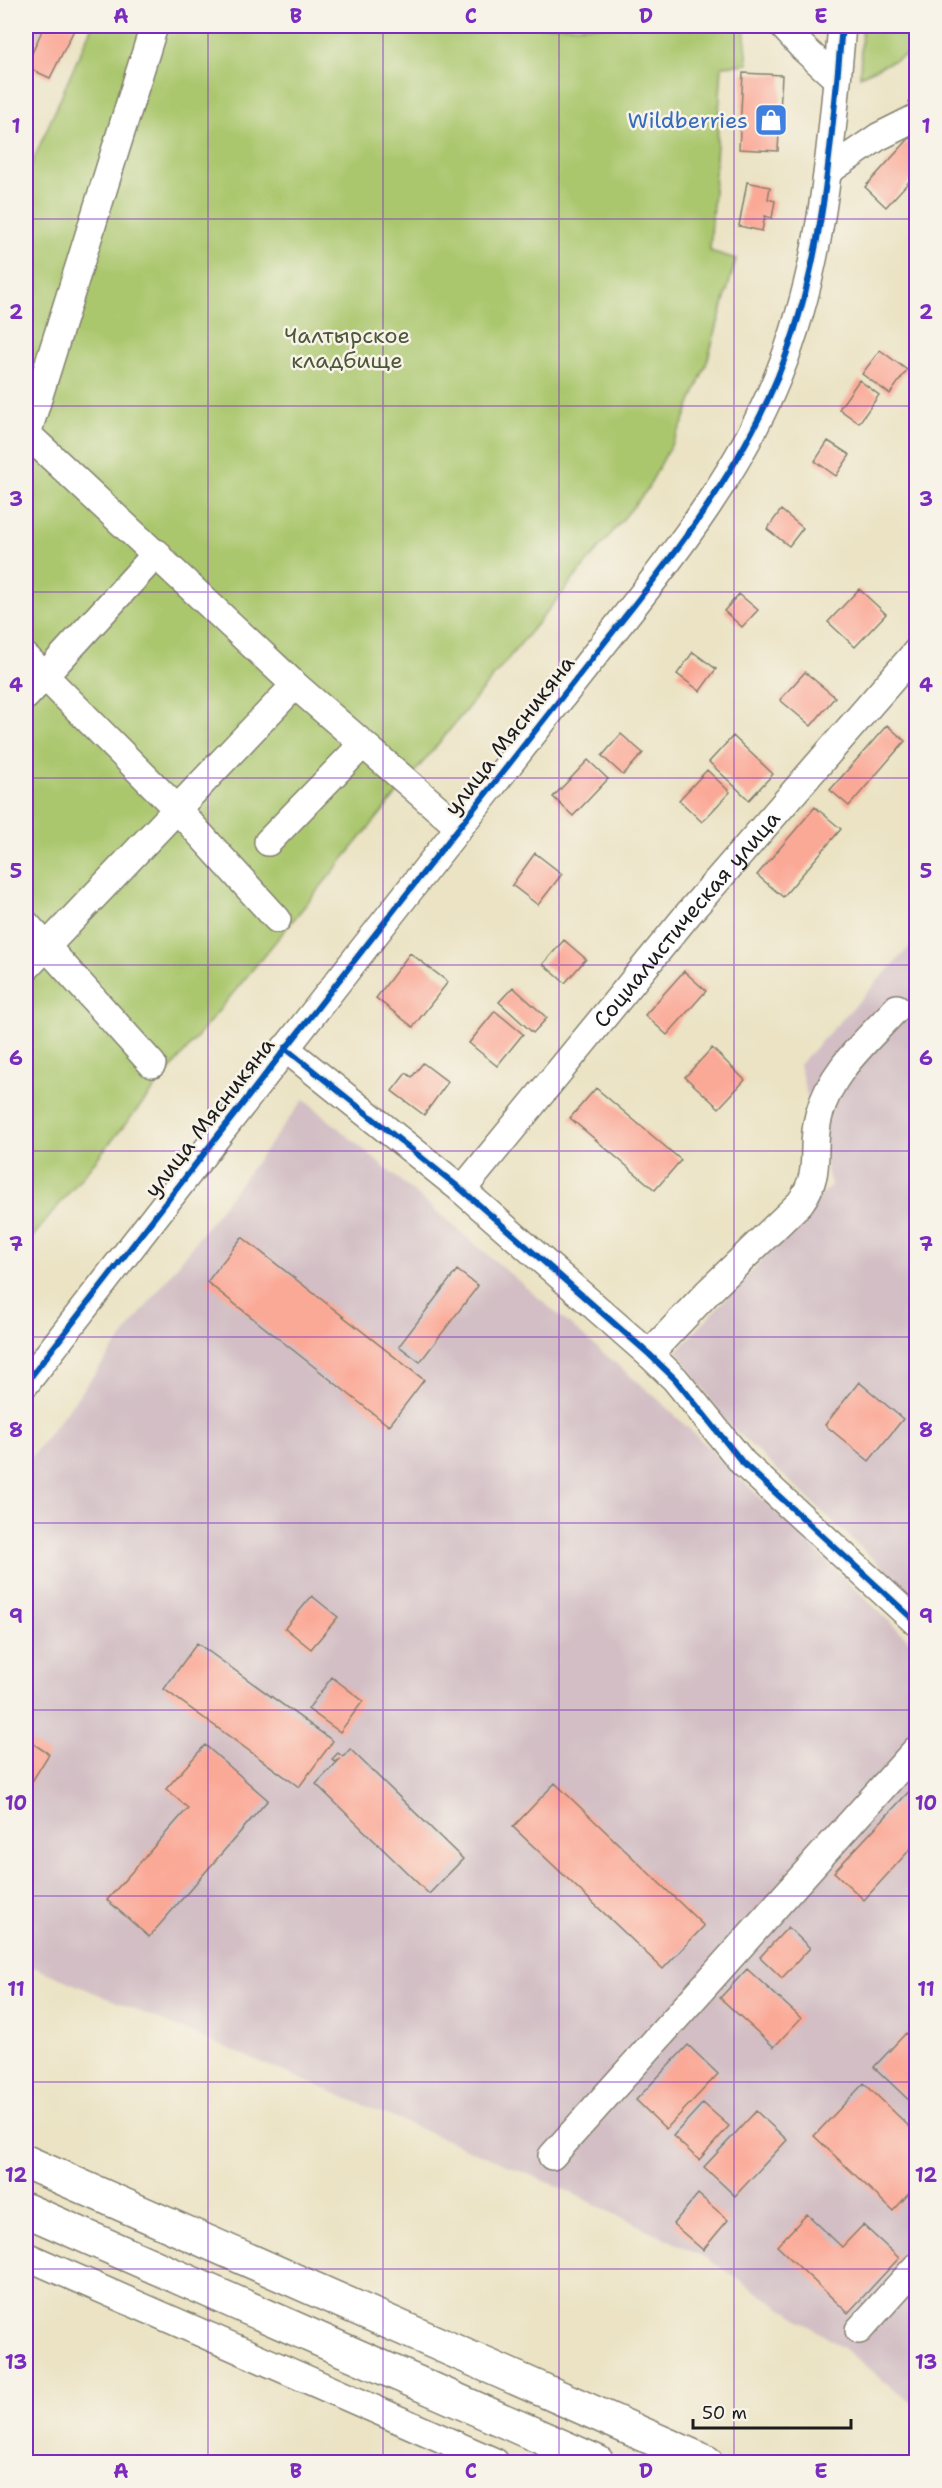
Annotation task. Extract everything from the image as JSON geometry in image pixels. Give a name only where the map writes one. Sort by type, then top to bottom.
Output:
[{"type":"highway","points":[[26,2162],[706,2463]]},
{"type":"highway","points":[[26,2210],[597,2463]]},
{"type":"street","points":[[154,26],[26,434],[156,553],[295,686],[459,827]]},
{"type":"street","points":[[783,26],[803,48],[837,78]]},
{"type":"street","name":"улица Мясникяна","points":[[26,1383],[285,1048],[684,540],[719,488],[751,434],[777,378],[797,324],[813,267],[830,170],[842,26]]},
{"type":"street","points":[[830,170],[879,137],[916,118]]},
{"type":"street","points":[[26,696],[35,666],[156,553]]},
{"type":"street","name":"Социалистическая улица","points":[[462,1190],[688,914],[916,652]]},
{"type":"street","points":[[35,666],[177,808],[277,919]]},
{"type":"street","points":[[26,968],[295,686]]},
{"type":"street","points":[[268,842],[362,745]]},
{"type":"street","points":[[26,924],[152,1064]]},
{"type":"street","points":[[649,1354],[707,1293],[800,1203],[810,1188],[816,1172],[814,1139],[825,1095],[839,1070],[897,1008]]},
{"type":"street","points":[[285,1048],[462,1190],[649,1354],[686,1392],[743,1463],[916,1622]]},
{"type":"street","points":[[552,2156],[916,1750]]},
{"type":"street","points":[[26,2256],[495,2463]]},
{"type":"street","points":[[859,2330],[916,2267]]},
{"type":"shaded area","points":[[26,26],[76,26],[50,78],[26,67]]},
{"type":"shaded area","points":[[916,940],[916,1599],[725,1421],[677,1351],[831,1185],[799,1065]]},
{"type":"shaded area","points":[[304,1099],[660,1401],[916,1647],[916,2407],[843,2348],[704,2257],[561,2188],[26,1964],[26,1464]]},
{"type":"green space","name":"Чалтырское кладбище","points":[[92,26],[744,26],[748,64],[722,66],[710,251],[736,259],[707,362],[683,423],[646,491],[26,1245],[26,177]]},
{"type":"green space","points":[[862,26],[916,26],[916,47],[908,54],[860,76]]},
{"type":"building","points":[[26,26],[34,27],[26,45]]},
{"type":"building","points":[[44,26],[76,26],[50,78],[26,67]]},
{"type":"building","points":[[743,73],[782,75],[778,151],[739,149]]},
{"type":"building","points":[[916,99],[916,121],[909,102]]},
{"type":"building","points":[[916,131],[916,174],[886,207],[865,187]]},
{"type":"building","points":[[747,182],[770,187],[768,199],[775,201],[772,218],[765,216],[762,231],[739,226]]},
{"type":"building","points":[[880,350],[907,370],[890,394],[862,374]]},
{"type":"building","points":[[859,380],[879,395],[859,423],[839,409]]},
{"type":"building","points":[[828,441],[850,455],[836,476],[815,461]]},
{"type":"building","points":[[781,510],[803,528],[789,546],[767,529]]},
{"type":"building","points":[[859,589],[886,614],[855,647],[828,622]]},
{"type":"building","points":[[739,594],[758,610],[742,627],[724,611]]},
{"type":"building","points":[[693,652],[716,669],[700,691],[677,674]]},
{"type":"building","points":[[805,672],[835,697],[811,726],[780,700]]},
{"type":"building","points":[[887,725],[905,741],[849,806],[830,790]]},
{"type":"building","points":[[621,734],[643,753],[623,775],[602,756]]},
{"type":"building","points":[[733,736],[773,774],[749,800],[709,762]]},
{"type":"building","points":[[588,760],[608,779],[573,816],[553,797]]},
{"type":"building","points":[[707,770],[730,792],[702,822],[679,800]]},
{"type":"building","points":[[815,807],[841,829],[783,897],[757,875]]},
{"type":"building","points":[[535,853],[562,874],[538,905],[512,885]]},
{"type":"building","points":[[564,940],[586,959],[565,983],[543,964]]},
{"type":"building","points":[[410,953],[448,982],[413,1027],[376,998]]},
{"type":"building","points":[[684,971],[706,991],[667,1035],[645,1015]]},
{"type":"building","points":[[513,987],[547,1018],[533,1033],[499,1002]]},
{"type":"building","points":[[495,1011],[523,1034],[497,1066],[469,1043]]},
{"type":"building","points":[[712,1048],[745,1080],[719,1108],[685,1077]]},
{"type":"building","points":[[423,1063],[448,1082],[424,1115],[392,1091],[406,1073],[412,1077]]},
{"type":"building","points":[[596,1088],[681,1160],[655,1190],[570,1118]]},
{"type":"building","points":[[242,1237],[424,1380],[389,1426],[207,1282]]},
{"type":"building","points":[[457,1270],[478,1286],[420,1362],[399,1346]]},
{"type":"building","points":[[859,1382],[903,1419],[869,1461],[825,1425]]},
{"type":"building","points":[[312,1596],[338,1617],[311,1649],[285,1628]]},
{"type":"building","points":[[197,1643],[333,1741],[299,1787],[164,1689]]},
{"type":"building","points":[[332,1677],[363,1701],[340,1732],[308,1709]]},
{"type":"building","points":[[26,1739],[49,1754],[26,1791]]},
{"type":"building","points":[[205,1745],[268,1800],[149,1937],[107,1900],[188,1808],[166,1789]]},
{"type":"building","points":[[350,1749],[463,1859],[429,1894],[316,1784],[340,1759],[334,1762],[332,1759],[338,1753],[343,1757]]},
{"type":"building","points":[[555,1783],[704,1926],[663,1969],[513,1827]]},
{"type":"building","points":[[916,1784],[916,1843],[864,1900],[834,1872]]},
{"type":"building","points":[[788,1927],[810,1948],[782,1978],[760,1957]]},
{"type":"building","points":[[747,1969],[801,2018],[774,2047],[720,1998]]},
{"type":"building","points":[[906,2033],[916,2043],[916,2107],[874,2067]]},
{"type":"building","points":[[688,2045],[718,2074],[666,2129],[636,2100]]},
{"type":"building","points":[[864,2083],[916,2133],[916,2186],[893,2211],[814,2136]]},
{"type":"building","points":[[703,2103],[729,2126],[699,2160],[673,2136]]},
{"type":"building","points":[[756,2111],[787,2140],[735,2196],[704,2167]]},
{"type":"building","points":[[698,2194],[728,2220],[703,2250],[673,2224]]},
{"type":"building","points":[[807,2214],[842,2247],[863,2225],[899,2258],[848,2313],[777,2246]]},
{"type":"cycle path","points":[[26,1383],[315,1010],[639,599],[685,538],[727,476],[763,410],[778,376],[794,333],[806,290],[823,203],[842,26]]},
{"type":"cycle path","points":[[285,1048],[462,1190],[649,1354],[675,1379],[743,1463],[916,1622]]},
{"type":"place","name":"Wildberries","points":[[771,120]]}]
